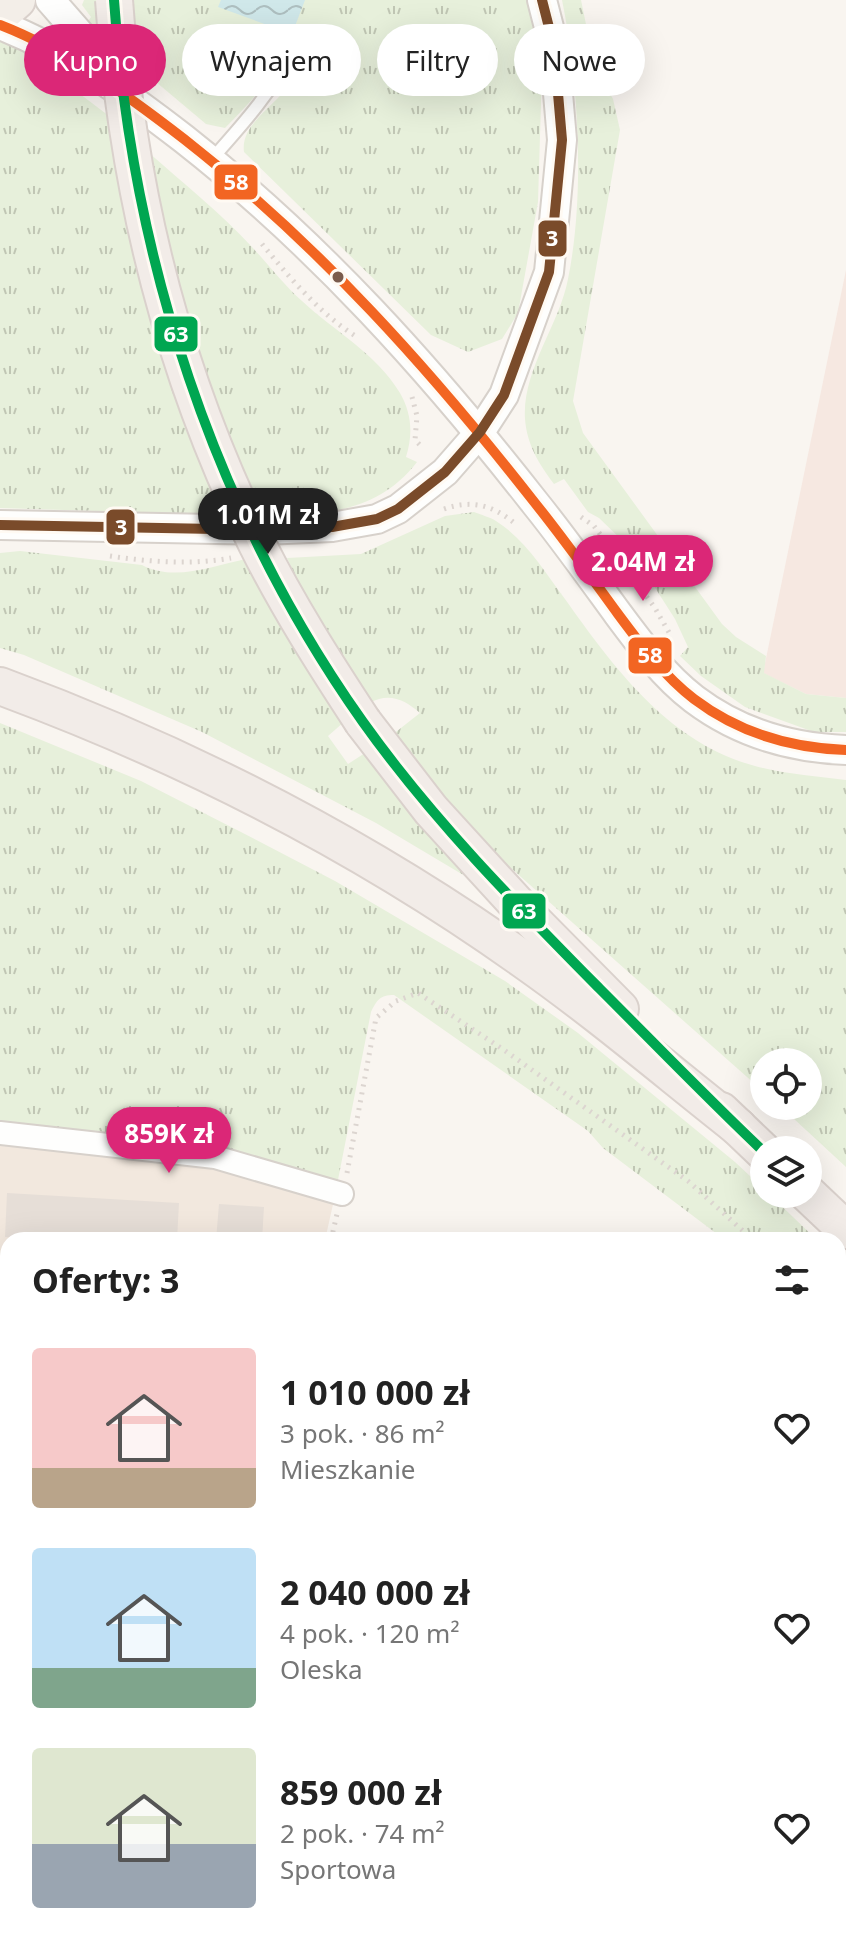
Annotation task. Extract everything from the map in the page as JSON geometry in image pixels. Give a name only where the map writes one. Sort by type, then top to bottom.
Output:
[{"type":"highway","points":[[114,0],[124,107],[139,199],[161,289],[188,379],[219,462],[257,543],[302,626],[363,722],[431,810],[527,915],[750,1139]]},
{"type":"highway","points":[[0,686],[130,738],[251,797],[338,843],[424,894],[523,959],[738,1127]]},
{"type":"highway","points":[[822,1207],[846,1230]]},
{"type":"main road","points":[[0,15],[17,0]]},
{"type":"street","points":[[50,0],[146,110]]},
{"type":"street","points":[[0,525],[264,530],[357,524],[398,509],[431,485],[480,432],[504,395],[549,272],[562,140],[554,47],[542,0]]},
{"type":"street","points":[[0,25],[42,42],[146,110],[211,160],[337,274],[411,352],[480,432],[652,660],[692,697],[715,714],[776,741],[846,750]]},
{"type":"street","points":[[0,1133],[215,1157],[342,1194]]},
{"type":"lane","points":[[211,160],[267,96]]},
{"type":"path","points":[[259,240],[287,275],[340,327],[359,338]]},
{"type":"path","points":[[407,389],[413,398],[417,416],[415,440],[421,446]]},
{"type":"path","points":[[437,512],[461,503],[474,503],[502,513],[519,527]]},
{"type":"path","points":[[96,554],[139,560],[209,562],[241,557]]},
{"type":"path","points":[[342,1194],[376,1018],[396,1001],[418,993],[688,1181],[744,1232]]},
{"type":"shaded area","points":[[846,270],[846,698],[806,694],[763,673]]},
{"type":"shaded area","points":[[0,1144],[220,1168],[334,1200],[327,1232],[0,1232]]},
{"type":"green space","points":[[84,0],[98,0],[99,24],[86,24],[91,17],[82,5]]},
{"type":"green space","points":[[130,0],[527,0],[532,24],[514,24],[514,96],[541,96],[538,202],[518,313],[502,339],[468,352],[431,335],[244,152],[244,142],[253,124],[279,96],[361,96],[361,24],[182,24],[182,96],[255,96],[225,128],[206,124],[166,90],[166,24],[130,24]]},
{"type":"green space","points":[[562,0],[581,0],[586,24],[566,24]]},
{"type":"green space","points":[[0,37],[24,44],[24,96],[83,96],[109,116],[127,225],[150,316],[169,375],[224,515],[0,508]]},
{"type":"green space","points":[[575,96],[611,96],[620,130],[573,401],[583,433],[722,624],[766,656],[764,673],[806,694],[846,698],[846,732],[814,732],[745,707],[701,676],[680,656],[688,647],[675,619],[629,547],[599,518],[588,512],[564,479],[554,484],[531,446],[525,419],[529,383],[563,296],[573,247],[578,176]]},
{"type":"green space","points":[[148,152],[228,222],[295,295],[367,354],[400,393],[409,417],[410,441],[406,457],[417,462],[384,492],[346,508],[261,519],[197,365]]},
{"type":"green space","points":[[474,512],[506,528],[542,567],[624,676],[646,700],[696,740],[724,755],[755,766],[846,780],[846,1167],[822,1145],[822,1136],[812,1136],[795,1120],[822,1120],[822,1048],[750,1048],[750,1080],[504,862],[392,735],[420,713],[396,699],[384,698],[370,703],[312,611],[287,558],[361,554],[445,516]]},
{"type":"green space","points":[[20,551],[142,565],[167,572],[194,571],[246,559],[344,722],[328,736],[348,764],[365,753],[465,876],[376,823],[202,732],[24,655],[0,648],[0,553]]},
{"type":"green space","points":[[0,723],[141,781],[239,831],[335,881],[505,981],[578,1033],[735,1162],[750,1176],[750,1208],[784,1208],[809,1232],[714,1232],[603,1148],[588,1131],[394,995],[380,999],[371,1012],[337,1185],[0,1124]]},
{"type":"water","points":[[221,0],[305,0],[296,24],[265,24],[218,7]]},
{"type":"building","points":[[7,1193],[179,1203],[177,1232],[5,1232]]},
{"type":"building","points":[[219,1204],[264,1207],[262,1232],[217,1232]]},
{"type":"transit line","name":"63","points":[[114,0],[124,96],[139,192],[161,286],[189,378],[223,468],[263,556],[310,641],[363,722],[446,827],[568,956],[750,1138]]},
{"type":"transit line","name":"3","points":[[0,525],[264,530],[332,527],[377,519],[398,509],[445,472],[480,432],[504,395],[549,272],[562,140],[554,47],[542,0]]},
{"type":"transit line","name":"58","points":[[0,25],[73,61],[141,106],[281,221],[370,310],[455,404],[546,517],[644,648],[683,690],[711,711],[747,730],[785,742],[846,750]]}]
